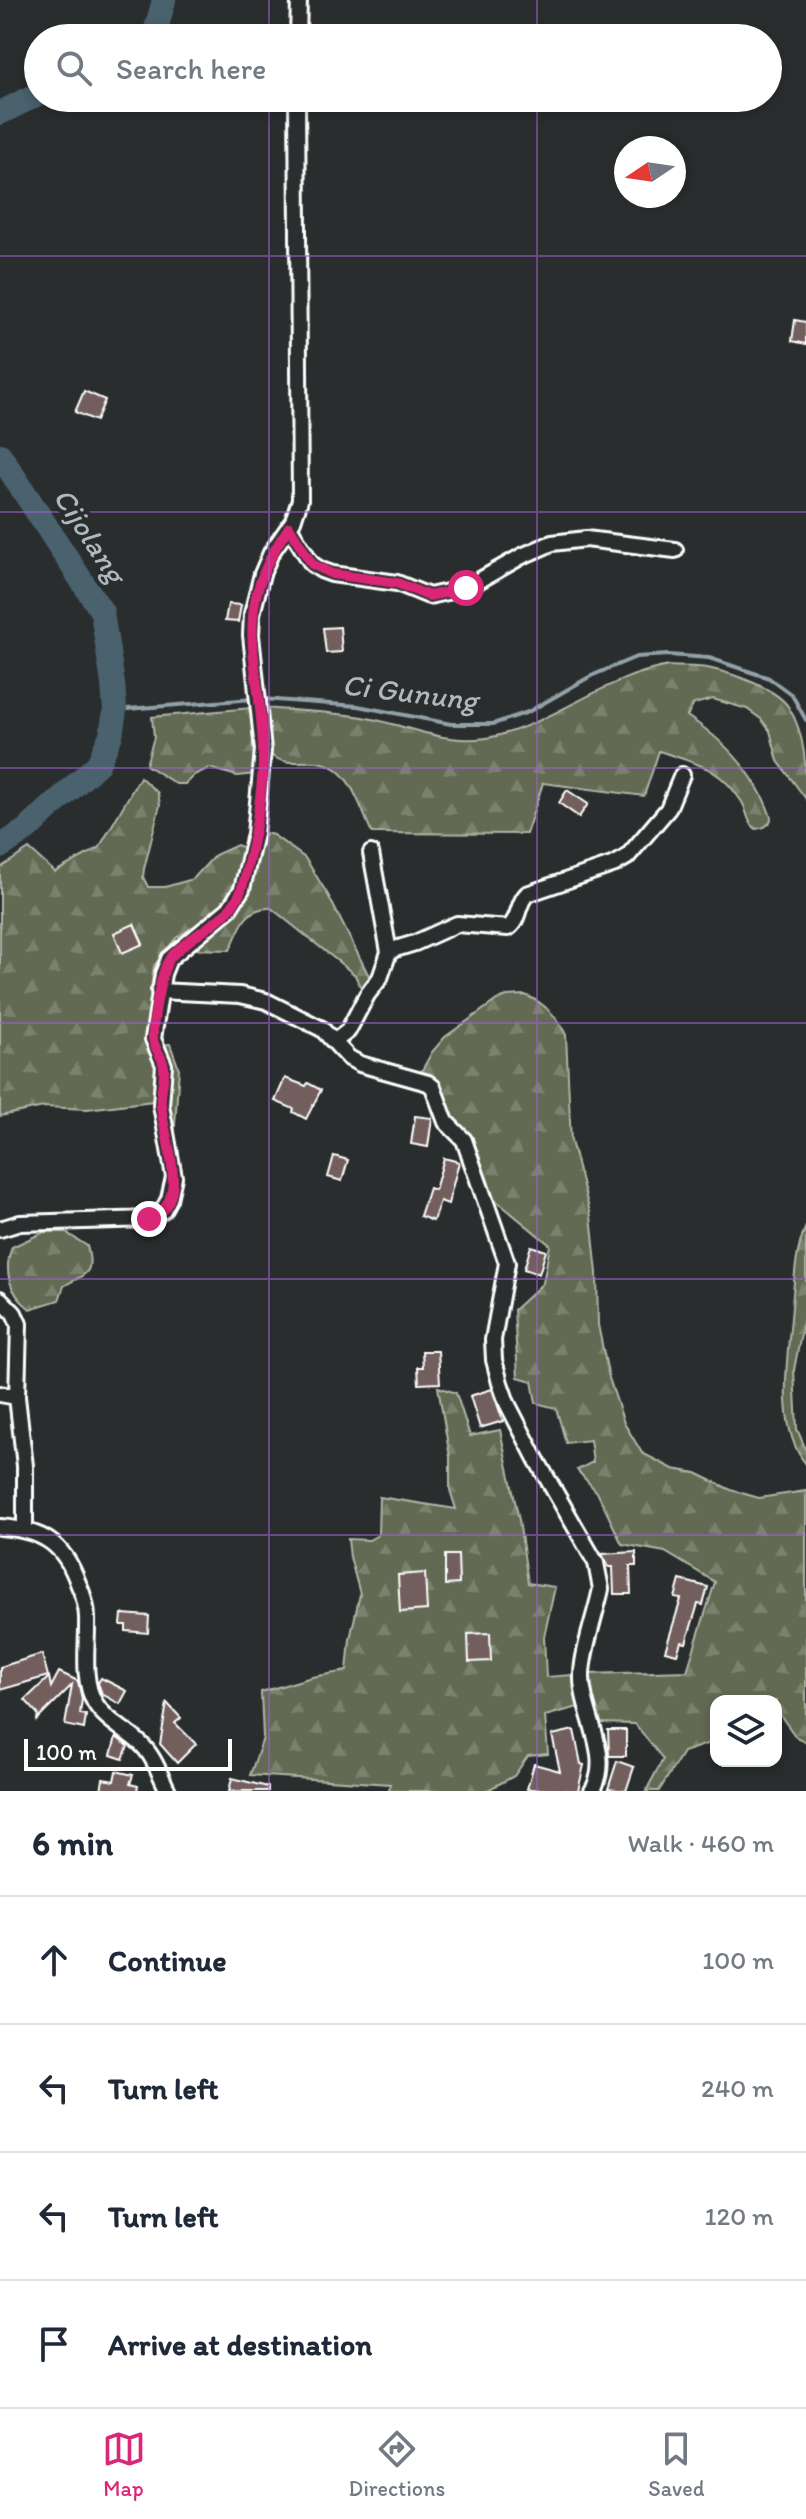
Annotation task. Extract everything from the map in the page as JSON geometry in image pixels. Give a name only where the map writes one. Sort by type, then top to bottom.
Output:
[{"type":"street","points":[[298,24],[299,0]]},
{"type":"street","points":[[0,1229],[20,1223],[137,1220],[156,1216],[169,1199],[174,1177],[161,1105],[164,1065],[153,1039],[159,991],[169,959],[229,909],[242,889],[255,834],[263,750],[251,635],[255,594],[271,553],[298,511],[300,500],[297,112]]},
{"type":"street","points":[[289,527],[312,564],[321,570],[397,583],[429,596],[478,583],[522,556],[552,543],[586,539],[675,550]]},
{"type":"street","points":[[389,952],[457,924],[508,928],[515,922],[521,900],[527,894],[622,861],[663,816],[682,775]]},
{"type":"street","points":[[335,1041],[351,1026],[367,995],[382,975],[389,952],[371,853]]},
{"type":"street","points":[[159,991],[254,998],[322,1029],[349,1058],[360,1064],[428,1083],[433,1087],[446,1122],[464,1140],[506,1259],[507,1268],[493,1340],[500,1383],[507,1403],[596,1563],[601,1579],[582,1676],[583,1694],[599,1758],[599,1779],[592,1791]]},
{"type":"street","points":[[0,1299],[14,1313],[19,1324],[17,1397],[25,1466],[25,1530]]},
{"type":"street","points":[[0,1394],[17,1397]]},
{"type":"street","points":[[0,1527],[25,1530],[54,1543],[70,1563],[87,1614],[87,1667],[94,1701],[102,1712],[141,1744],[168,1791]]},
{"type":"green space","points":[[669,666],[707,668],[732,675],[755,683],[783,701],[795,718],[802,741],[806,799],[778,761],[770,731],[761,719],[747,709],[713,699],[694,704],[687,716],[726,747],[748,772],[771,817],[764,827],[756,829],[753,826],[742,802],[716,773],[659,751],[644,796],[543,783],[526,834],[372,833],[352,789],[338,771],[317,762],[287,762],[269,754],[265,708],[350,715],[447,738],[482,739],[522,728],[625,679]]},
{"type":"green space","points":[[251,708],[255,774],[237,776],[209,768],[194,775],[185,784],[176,784],[146,765],[154,737],[152,717]]},
{"type":"green space","points":[[140,777],[158,793],[160,805],[144,869],[143,877],[148,887],[165,887],[193,879],[215,855],[237,845],[248,849],[230,899],[219,910],[176,938],[154,966],[146,1030],[158,1071],[153,1101],[87,1109],[44,1107],[0,1116],[0,868],[29,849],[55,872],[99,848]]},
{"type":"green space","points":[[261,832],[273,835],[305,858],[328,895],[371,980],[368,988],[360,986],[355,975],[271,908],[249,915],[230,950],[191,949],[229,917]]},
{"type":"green space","points":[[525,995],[539,1002],[559,1022],[566,1035],[571,1141],[591,1216],[598,1325],[609,1378],[624,1423],[642,1453],[673,1469],[696,1473],[731,1490],[759,1498],[806,1491],[806,1742],[796,1737],[782,1718],[782,1695],[710,1695],[710,1743],[683,1752],[659,1791],[646,1791],[663,1759],[635,1724],[598,1723],[589,1691],[588,1674],[687,1671],[715,1582],[665,1552],[622,1544],[597,1492],[577,1470],[593,1462],[590,1440],[566,1443],[556,1408],[536,1403],[532,1381],[518,1377],[514,1310],[543,1283],[550,1245],[494,1199],[471,1134],[451,1118],[444,1093],[436,1080],[420,1074],[445,1037],[507,996]]},
{"type":"green space","points":[[170,1044],[179,1069],[174,1138],[170,1129],[160,1045]]},
{"type":"green space","points":[[806,1226],[806,1308],[794,1370],[797,1429],[806,1450],[806,1464],[790,1432],[786,1394],[795,1271]]},
{"type":"green space","points":[[44,1232],[65,1232],[87,1246],[90,1263],[83,1276],[64,1286],[59,1300],[30,1309],[13,1289],[8,1273],[9,1256],[12,1247]]},
{"type":"green space","points":[[438,1387],[456,1393],[470,1436],[500,1430],[519,1520],[528,1583],[555,1587],[544,1637],[546,1677],[572,1675],[582,1706],[545,1716],[548,1754],[528,1756],[514,1776],[486,1791],[389,1791],[390,1784],[250,1775],[263,1738],[261,1692],[312,1677],[347,1671],[360,1594],[348,1539],[369,1540],[378,1535],[379,1497],[456,1509],[450,1490],[450,1457]]},
{"type":"building","points":[[795,320],[806,322],[806,344],[792,341]]},
{"type":"building","points":[[84,391],[105,400],[96,421],[75,412]]},
{"type":"building","points":[[228,604],[241,605],[238,622],[225,621]]},
{"type":"building","points":[[340,627],[342,652],[326,653],[323,628]]},
{"type":"building","points":[[567,790],[588,804],[579,817],[559,803]]},
{"type":"building","points":[[134,924],[143,944],[122,953],[114,933]]},
{"type":"building","points":[[285,1078],[306,1086],[308,1083],[321,1090],[306,1119],[293,1112],[294,1109],[275,1101]]},
{"type":"building","points":[[415,1116],[432,1118],[428,1147],[411,1144]]},
{"type":"building","points":[[334,1156],[348,1160],[342,1181],[328,1177]]},
{"type":"building","points":[[444,1158],[459,1162],[448,1204],[440,1201],[433,1221],[420,1216],[429,1188],[435,1190]]},
{"type":"building","points":[[531,1246],[546,1251],[539,1274],[524,1269]]},
{"type":"building","points":[[422,1351],[438,1351],[440,1383],[419,1384],[418,1367],[423,1367]]},
{"type":"building","points":[[492,1389],[503,1421],[480,1428],[470,1396]]},
{"type":"building","points":[[636,1552],[636,1566],[630,1566],[631,1594],[614,1594],[613,1567],[609,1567],[602,1554]]},
{"type":"building","points":[[445,1555],[458,1555],[459,1584],[445,1585]]},
{"type":"building","points":[[425,1573],[427,1610],[400,1612],[398,1575]]},
{"type":"building","points":[[680,1580],[708,1587],[703,1605],[698,1604],[686,1643],[681,1642],[677,1654],[665,1651],[681,1599],[675,1598]]},
{"type":"building","points":[[122,1614],[149,1616],[148,1633],[126,1631],[126,1625],[121,1625]]},
{"type":"building","points":[[490,1633],[491,1661],[469,1662],[468,1634]]},
{"type":"building","points":[[42,1654],[48,1676],[0,1690],[0,1667]]},
{"type":"building","points":[[59,1672],[78,1681],[82,1699],[80,1714],[86,1715],[84,1729],[65,1725],[72,1685],[37,1720],[38,1714],[25,1700],[49,1677],[51,1687]]},
{"type":"building","points":[[101,1678],[127,1691],[120,1704],[102,1694],[98,1683]]},
{"type":"building","points":[[167,1703],[181,1718],[175,1723],[196,1744],[177,1763],[160,1744]]},
{"type":"building","points":[[574,1730],[581,1764],[584,1765],[578,1791],[527,1789],[534,1764],[560,1771],[552,1735]]},
{"type":"building","points":[[608,1730],[626,1730],[626,1756],[609,1756]]},
{"type":"building","points":[[116,1737],[128,1746],[123,1759],[111,1755]]},
{"type":"building","points":[[617,1761],[634,1767],[626,1791],[608,1789]]},
{"type":"building","points":[[116,1771],[133,1775],[130,1784],[138,1786],[137,1791],[101,1791],[103,1779],[114,1781]]},
{"type":"building","points":[[232,1778],[268,1787],[268,1791],[229,1791]]},
{"type":"waterway","name":"Cijolang","points":[[158,24],[164,0]]},
{"type":"waterway","name":"Cijolang","points":[[0,113],[24,101]]},
{"type":"waterway","name":"Cijolang","points":[[0,455],[102,612],[115,710],[111,735],[98,764],[26,830],[0,847]]},
{"type":"waterway","name":"Ci Gunung","points":[[262,699],[358,706],[451,724],[493,724],[528,712],[591,676],[636,657],[668,655],[709,658],[769,678],[792,695],[806,720]]},
{"type":"waterway","name":"Ci Gunung","points":[[115,710],[253,699]]},
{"type":"route","points":[[149,1219],[163,1210],[174,1177],[161,1105],[164,1065],[153,1039],[166,962],[235,903],[242,889],[255,834],[263,750],[251,635],[252,614],[255,594],[271,553],[289,527],[312,564],[332,574],[397,583],[429,596],[466,588]]}]
